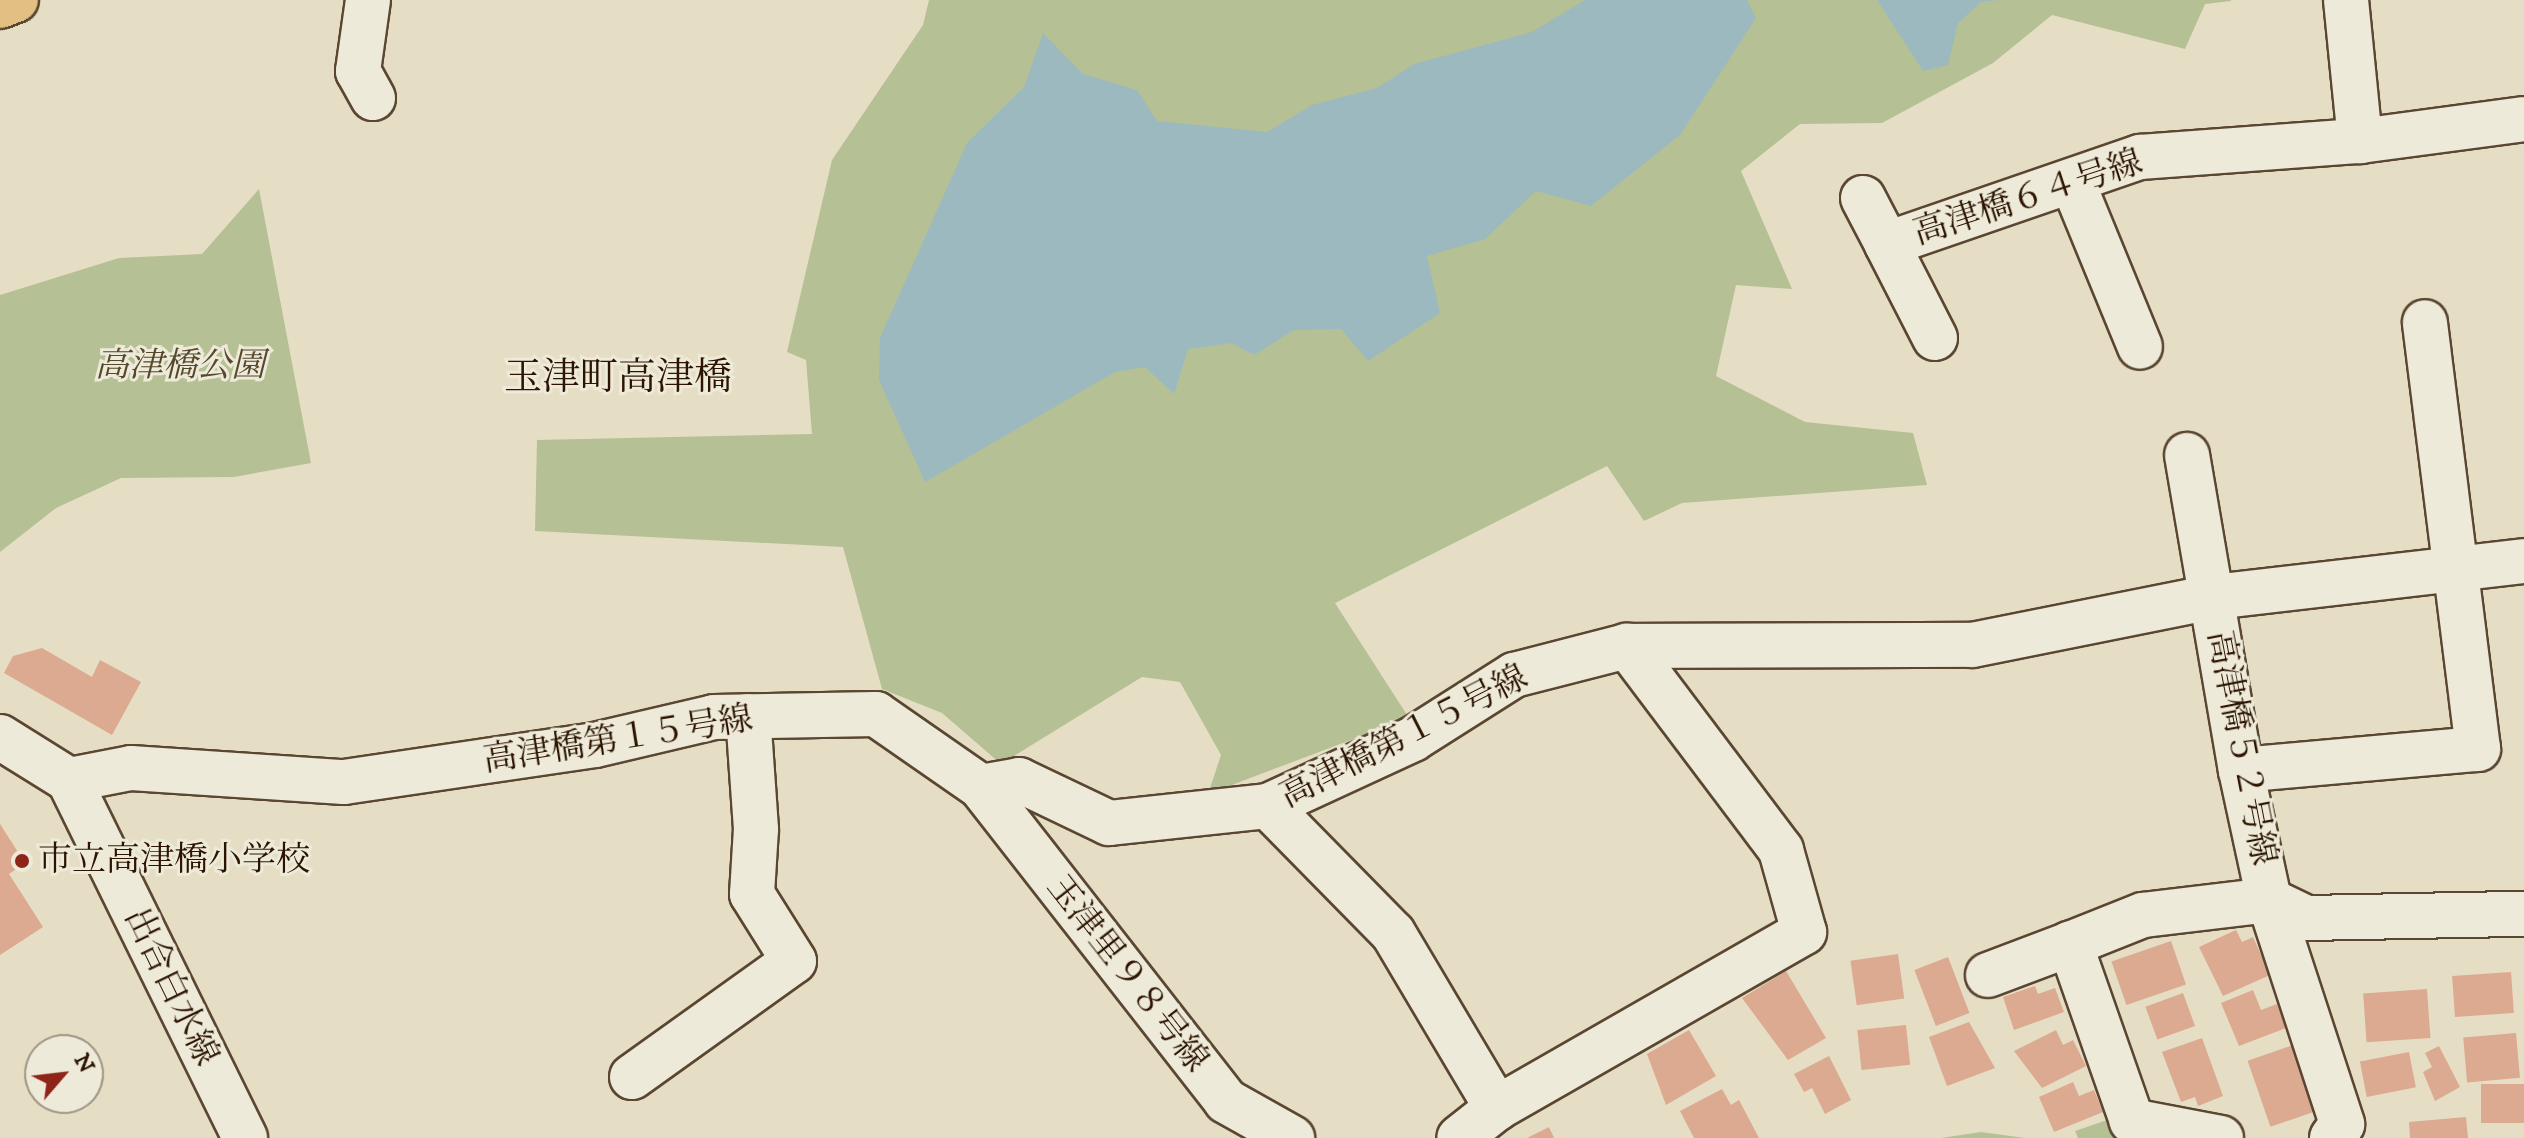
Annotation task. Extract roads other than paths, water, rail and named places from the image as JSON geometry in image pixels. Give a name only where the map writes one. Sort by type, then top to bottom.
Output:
[{"type":"main road","points":[[0,6],[16,0]]},
{"type":"street","points":[[368,0],[358,71],[373,98]]},
{"type":"street","points":[[2346,0],[2360,141]]},
{"type":"street","name":"高津橋６４号線","points":[[1887,244],[2140,157],[2360,141],[2524,119]]},
{"type":"street","points":[[2072,181],[2140,347]]},
{"type":"street","name":"高津橋６４号線","points":[[1863,198],[1935,338]]},
{"type":"street","points":[[2241,770],[2478,749],[2425,322]]},
{"type":"street","name":"高津橋５２号線","points":[[2187,455],[2241,770],[2269,900],[2342,1124],[2332,1138]]},
{"type":"street","name":"高津橋第１５号線","points":[[69,780],[131,768],[344,782],[748,716],[876,714],[981,787],[1019,780],[1109,823],[1268,806],[1413,739],[1514,675],[1627,646],[1972,645],[2213,597],[2524,561]]},
{"type":"street","points":[[1459,1138],[1497,1108],[1804,932],[1781,850],[1627,646]]},
{"type":"street","points":[[632,1077],[794,961],[752,894],[756,829],[748,716]]},
{"type":"street","points":[[0,737],[69,780]]},
{"type":"street","name":"出合白水線","points":[[69,780],[245,1138]]},
{"type":"street","name":"玉津里９８号線","points":[[981,787],[1226,1101],[1292,1138]]},
{"type":"street","points":[[1268,806],[1393,933],[1497,1108]]},
{"type":"street","points":[[2269,900],[2306,918],[2524,914]]},
{"type":"street","name":"高津橋５２号線","points":[[1988,975],[2143,915],[2269,900]]},
{"type":"street","points":[[2070,944],[2132,1121],[2221,1138]]},
{"type":"water","points":[[1585,0],[1747,0],[1756,18],[1680,135],[1591,206],[1536,191],[1485,239],[1427,256],[1440,313],[1368,361],[1341,329],[1294,330],[1254,355],[1231,343],[1188,349],[1174,394],[1145,367],[1115,372],[925,482],[879,380],[880,338],[967,143],[1024,87],[1043,33],[1083,74],[1137,90],[1157,121],[1267,132],[1312,105],[1377,88],[1414,64],[1532,32]]},
{"type":"water","points":[[1877,0],[1998,0],[1981,2],[1958,23],[1948,65],[1923,71]]},
{"type":"place","name":"市立高津橋小学校","points":[[22,861]]},
{"type":"district","name":"玉津町高津橋","points":[[618,379]]},
{"type":"park label","name":"高津橋公園","points":[[180,367]]}]
